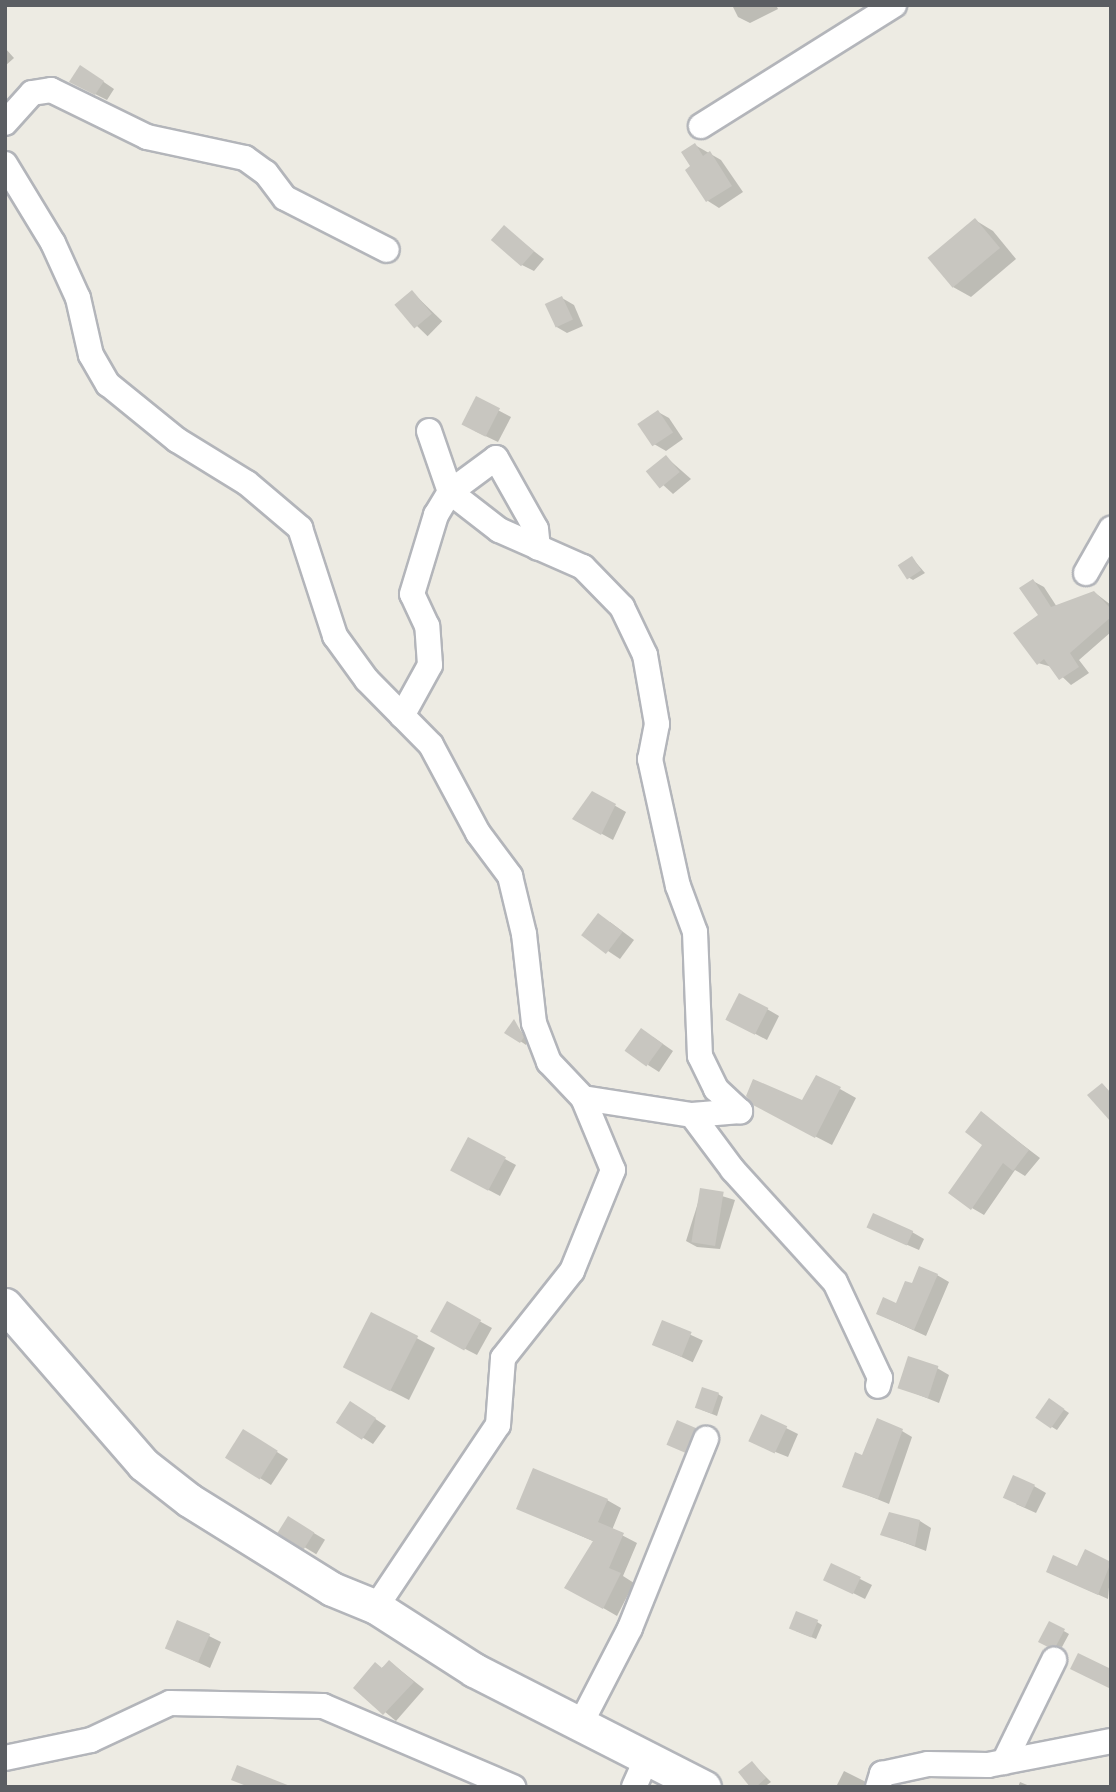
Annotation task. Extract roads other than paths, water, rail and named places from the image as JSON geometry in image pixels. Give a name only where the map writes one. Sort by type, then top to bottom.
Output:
[{"type":"street","points":[[701,126],[894,5]]},
{"type":"street","points":[[5,123],[32,93],[51,90],[147,137],[245,158],[266,173],[285,198],[387,250]]},
{"type":"street","points":[[5,164],[58,254],[78,298],[91,355],[108,384],[177,440],[247,483],[300,528],[335,636],[367,680],[431,745],[478,833],[510,876],[524,934],[537,1032],[549,1062],[583,1098],[613,1170],[572,1271],[503,1358],[498,1424],[376,1607]]},
{"type":"street","points":[[429,431],[450,492],[478,517],[538,548],[583,567],[622,607],[645,655],[657,724],[650,759],[678,886],[695,932],[700,1056],[716,1089],[740,1111],[692,1115],[583,1098]]},
{"type":"street","points":[[402,716],[430,665],[427,626],[412,594],[436,515],[450,492],[496,458],[536,529],[538,548]]},
{"type":"street","points":[[1086,573],[1111,529]]},
{"type":"street","points":[[692,1115],[733,1170],[835,1282],[880,1378],[878,1386]]},
{"type":"street","points":[[5,1305],[143,1464],[190,1500],[332,1589],[376,1607],[474,1670],[648,1756],[704,1787]]},
{"type":"street","points":[[581,1723],[630,1628],[706,1439]]},
{"type":"street","points":[[1004,1762],[1054,1660]]},
{"type":"street","points":[[5,1758],[91,1740],[170,1703],[323,1706],[513,1787]]},
{"type":"street","points":[[878,1787],[882,1774],[928,1764],[1004,1762],[1111,1741]]},
{"type":"street","points":[[634,1787],[648,1756]]}]
